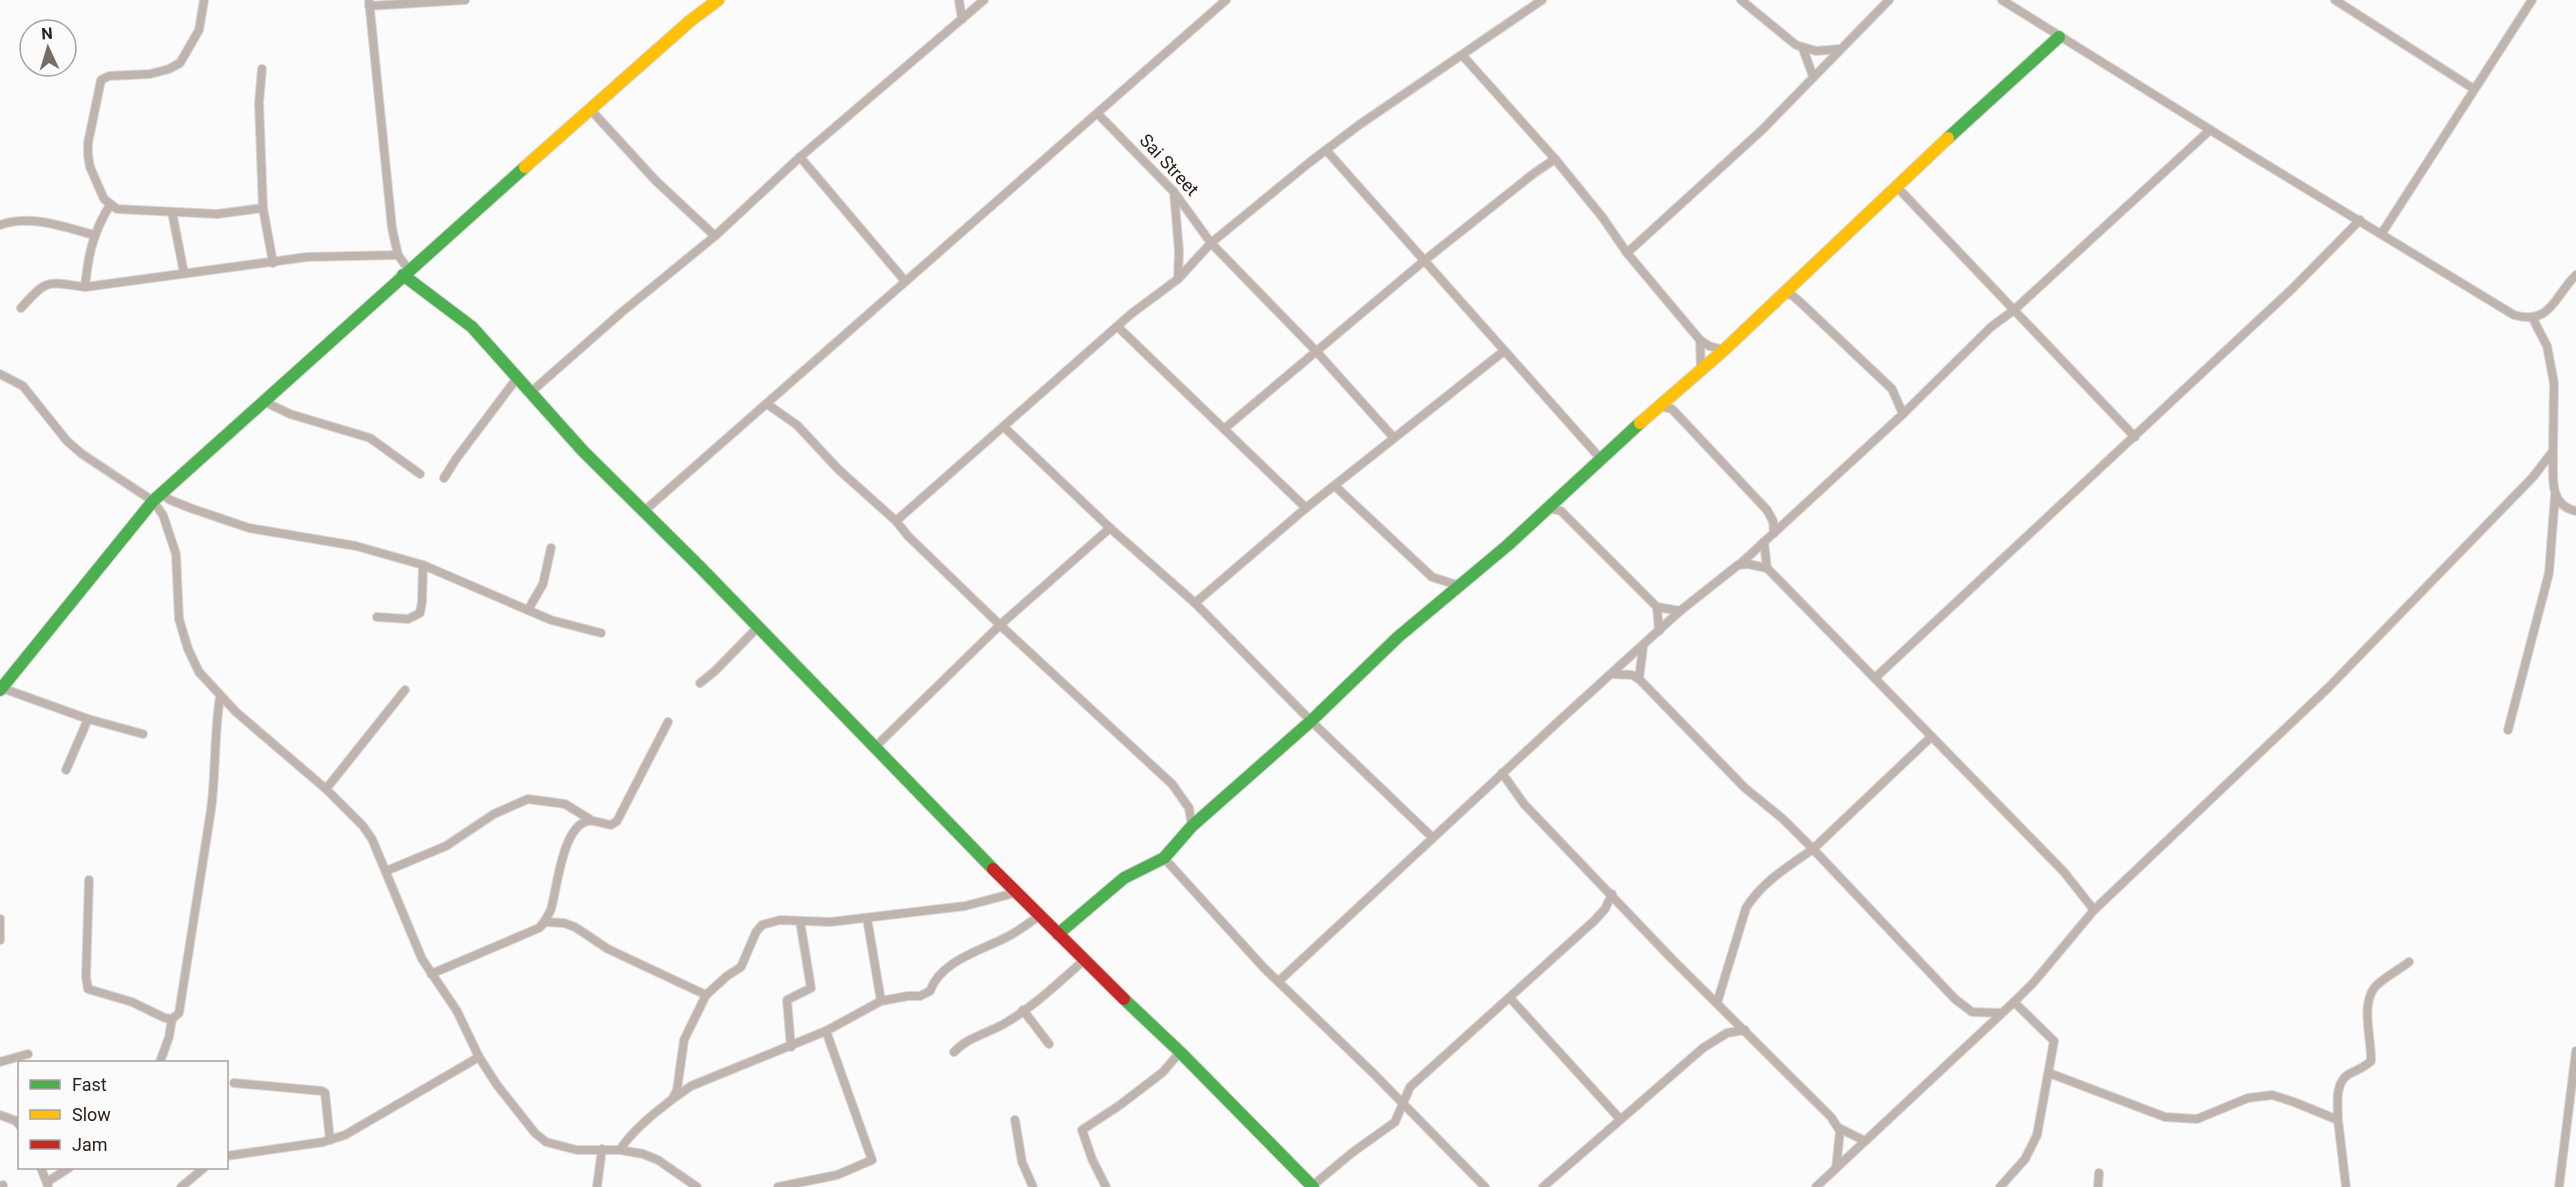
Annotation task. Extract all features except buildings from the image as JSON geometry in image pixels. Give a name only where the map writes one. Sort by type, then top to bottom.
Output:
[{"type":"street","points":[[204,0],[205,7],[199,30],[180,63],[150,74],[109,76],[101,80],[88,143],[92,173],[104,199],[117,209],[217,214],[263,208]]},
{"type":"street","points":[[465,0],[369,3],[391,219],[398,255],[406,273],[472,327],[583,451],[700,567],[874,748],[1041,915],[1083,961],[1180,1052],[1312,1187],[1353,1152],[1395,1122],[1410,1087],[1594,921],[1605,909],[1612,894]]},
{"type":"street","points":[[142,734],[88,719],[1,689],[157,497],[590,109],[690,21],[718,0]]},
{"type":"street","points":[[959,0],[962,18]]},
{"type":"street","points":[[531,392],[622,312],[715,237],[800,157],[984,0]]},
{"type":"street","points":[[643,512],[1227,0]]},
{"type":"street","points":[[896,521],[1118,327],[1178,279],[1212,243],[1326,150],[1542,0]]},
{"type":"street","points":[[1742,0],[1803,49],[1816,51],[1840,49]]},
{"type":"street","points":[[1627,253],[1762,130],[1889,0]]},
{"type":"street","points":[[2002,0],[2514,315],[2532,318],[2543,315],[2576,274]]},
{"type":"street","points":[[2335,0],[2474,89]]},
{"type":"street","points":[[2382,233],[2532,0]]},
{"type":"street","points":[[1058,934],[1124,878],[1164,858],[1192,826],[1311,721],[1398,637],[1460,586],[1548,508],[1600,458],[1724,350],[1896,186],[2059,37]]},
{"type":"street","points":[[1803,49],[1813,76]]},
{"type":"street","points":[[1463,56],[1555,159],[1603,218],[1627,253],[1700,340],[1709,346],[1724,350]]},
{"type":"street","points":[[262,69],[259,103],[263,208],[273,262]]},
{"type":"street","points":[[590,109],[656,181],[715,237]]},
{"type":"street","name":"Sai Street","points":[[1098,114],[1174,192],[1212,243],[1316,351],[1394,438]]},
{"type":"street","points":[[1280,980],[1680,611],[1774,533],[1903,414],[1991,327],[2014,310],[2210,130]]},
{"type":"street","points":[[1326,150],[1600,458]]},
{"type":"street","points":[[800,157],[905,281]]},
{"type":"street","points":[[1224,429],[1425,260],[1555,159]]},
{"type":"street","points":[[1896,186],[2135,437]]},
{"type":"street","points":[[1174,192],[1179,251],[1178,279]]},
{"type":"street","points":[[85,287],[88,254],[94,235],[110,205]]},
{"type":"street","points":[[172,212],[184,273]]},
{"type":"street","points":[[0,225],[22,220],[36,221],[94,235]]},
{"type":"street","points":[[1875,678],[2293,288],[2360,220]]},
{"type":"street","points":[[21,308],[42,285],[85,287],[307,257],[398,255]]},
{"type":"street","points":[[1785,294],[1792,295],[1800,302],[1892,389],[1903,414]]},
{"type":"street","points":[[2508,730],[2549,573],[2555,496],[2554,383],[2551,358],[2532,318]]},
{"type":"street","points":[[1118,327],[1305,508]]},
{"type":"street","points":[[1700,340],[1701,369]]},
{"type":"street","points":[[1195,603],[1305,508],[1504,351]]},
{"type":"street","points":[[0,374],[23,386],[67,441],[82,454],[157,497],[249,528],[356,546],[423,565],[551,620],[602,633]]},
{"type":"street","points":[[444,478],[517,378]]},
{"type":"street","points":[[265,402],[290,414],[370,438],[420,474]]},
{"type":"street","points":[[767,404],[797,425],[838,469],[896,521],[908,536],[1000,625],[1172,784],[1189,808],[1192,826]]},
{"type":"street","points":[[1659,406],[1672,409],[1767,510],[1773,521],[1774,533]]},
{"type":"street","points":[[1004,427],[1110,528],[1195,603],[1311,721],[1433,838]]},
{"type":"street","points":[[1816,1187],[2014,1002],[2034,982],[2094,910],[2328,688],[2533,477],[2553,451]]},
{"type":"street","points":[[1335,486],[1432,577],[1460,586]]},
{"type":"street","points":[[2555,496],[2559,504],[2576,511]]},
{"type":"street","points":[[157,497],[176,554],[177,605],[188,649],[199,672],[220,697],[326,789],[363,826],[372,839],[386,871],[412,941],[431,974],[457,1011],[478,1058],[518,1113],[540,1138],[557,1146],[578,1150],[620,1150],[643,1154],[658,1160],[697,1187]]},
{"type":"street","points":[[1548,508],[1561,511],[1657,607],[1680,611]]},
{"type":"street","points":[[874,748],[1000,625],[1110,528]]},
{"type":"street","points":[[1764,542],[1767,568]]},
{"type":"street","points":[[528,610],[543,584],[551,548]]},
{"type":"street","points":[[1738,565],[1748,564],[1767,568],[2064,872],[2094,910]]},
{"type":"street","points":[[377,617],[408,619],[420,613],[423,565]]},
{"type":"street","points":[[1657,607],[1659,631]]},
{"type":"street","points":[[700,683],[757,628]]},
{"type":"street","points":[[1639,679],[1643,646]]},
{"type":"street","points":[[1612,674],[1632,675],[1639,679],[1745,788],[1784,819],[1955,999],[1972,1012],[2001,1013]]},
{"type":"street","points":[[326,789],[405,690]]},
{"type":"street","points":[[160,1061],[169,1037],[172,1019],[179,1013],[215,780],[215,725],[220,697]]},
{"type":"street","points":[[66,770],[88,719]]},
{"type":"street","points":[[386,871],[452,843],[494,814],[528,799],[566,804],[591,820],[611,825],[617,821],[668,722]]},
{"type":"street","points":[[1717,1003],[1746,908],[1751,900],[1767,882],[1813,849],[1931,737]]},
{"type":"street","points":[[1502,773],[1524,804],[1839,1128],[1865,1141]]},
{"type":"street","points":[[540,928],[550,912],[564,850],[580,826],[591,820]]},
{"type":"street","points":[[1164,858],[1264,968],[1280,980],[1485,1187]]},
{"type":"street","points":[[89,880],[86,977],[88,989],[132,1002],[165,1018],[172,1019]]},
{"type":"street","points":[[673,1098],[677,1090],[684,1040],[706,995],[741,967],[756,932],[762,925],[780,920],[830,922],[965,906],[1018,892]]},
{"type":"street","points":[[620,1150],[632,1134],[673,1098],[708,1079],[826,1031],[881,1001],[920,996],[930,991],[932,985],[956,962],[1010,936],[1041,915]]},
{"type":"street","points":[[867,918],[881,1001]]},
{"type":"street","points":[[0,919],[0,940]]},
{"type":"street","points":[[791,1047],[788,1000],[811,988],[800,921]]},
{"type":"street","points":[[431,974],[540,928],[545,922],[564,923],[575,927],[608,950],[706,995]]},
{"type":"street","points":[[954,1052],[962,1043],[1002,1025],[1083,961]]},
{"type":"street","points":[[2346,1187],[2338,1120],[2340,1083],[2344,1077],[2371,1061],[2367,1017],[2375,987],[2409,962]]},
{"type":"street","points":[[1510,998],[1620,1119]]},
{"type":"street","points":[[2000,1187],[2025,1159],[2033,1145],[2054,1041],[2014,1002]]},
{"type":"street","points":[[1023,1010],[1048,1044]]},
{"type":"street","points":[[1543,1187],[1703,1048],[1727,1033],[1745,1030]]},
{"type":"street","points":[[778,1187],[837,1175],[872,1160],[826,1031]]},
{"type":"street","points":[[2559,1187],[2576,1051]]},
{"type":"street","points":[[1106,1187],[1092,1159],[1082,1130],[1120,1106],[1163,1072],[1180,1052]]},
{"type":"street","points":[[0,1062],[28,1054]]},
{"type":"street","points":[[228,1156],[330,1140],[361,1127],[478,1058]]},
{"type":"street","points":[[2049,1073],[2165,1117],[2198,1119],[2248,1098],[2272,1095],[2338,1120]]},
{"type":"street","points":[[234,1083],[322,1091],[330,1140]]},
{"type":"street","points":[[0,1114],[18,1124]]},
{"type":"street","points":[[1015,1120],[1022,1162],[1033,1187]]},
{"type":"street","points":[[1836,1168],[1840,1147],[1839,1128]]},
{"type":"street","points":[[597,1187],[602,1149]]},
{"type":"street","points":[[42,1169],[48,1184],[67,1169]]},
{"type":"street","points":[[181,1187],[202,1169]]},
{"type":"street","points":[[2098,1187],[2099,1173]]},
{"type":"traffic: fast","points":[[1948,138],[2059,37]]},
{"type":"traffic: fast","points":[[0,690],[153,501],[525,167]]},
{"type":"traffic: fast","points":[[403,275],[472,327],[583,451],[700,567],[993,869]]},
{"type":"traffic: fast","points":[[1058,934],[1124,878],[1164,858],[1192,826],[1311,721],[1398,637],[1508,545],[1640,423]]},
{"type":"traffic: fast","points":[[1124,999],[1180,1052],[1313,1187]]},
{"type":"traffic: slow","points":[[525,167],[690,21],[718,0]]},
{"type":"traffic: slow","points":[[1640,423],[1724,350],[1948,138]]},
{"type":"traffic: jam","points":[[993,869],[1124,999]]}]
